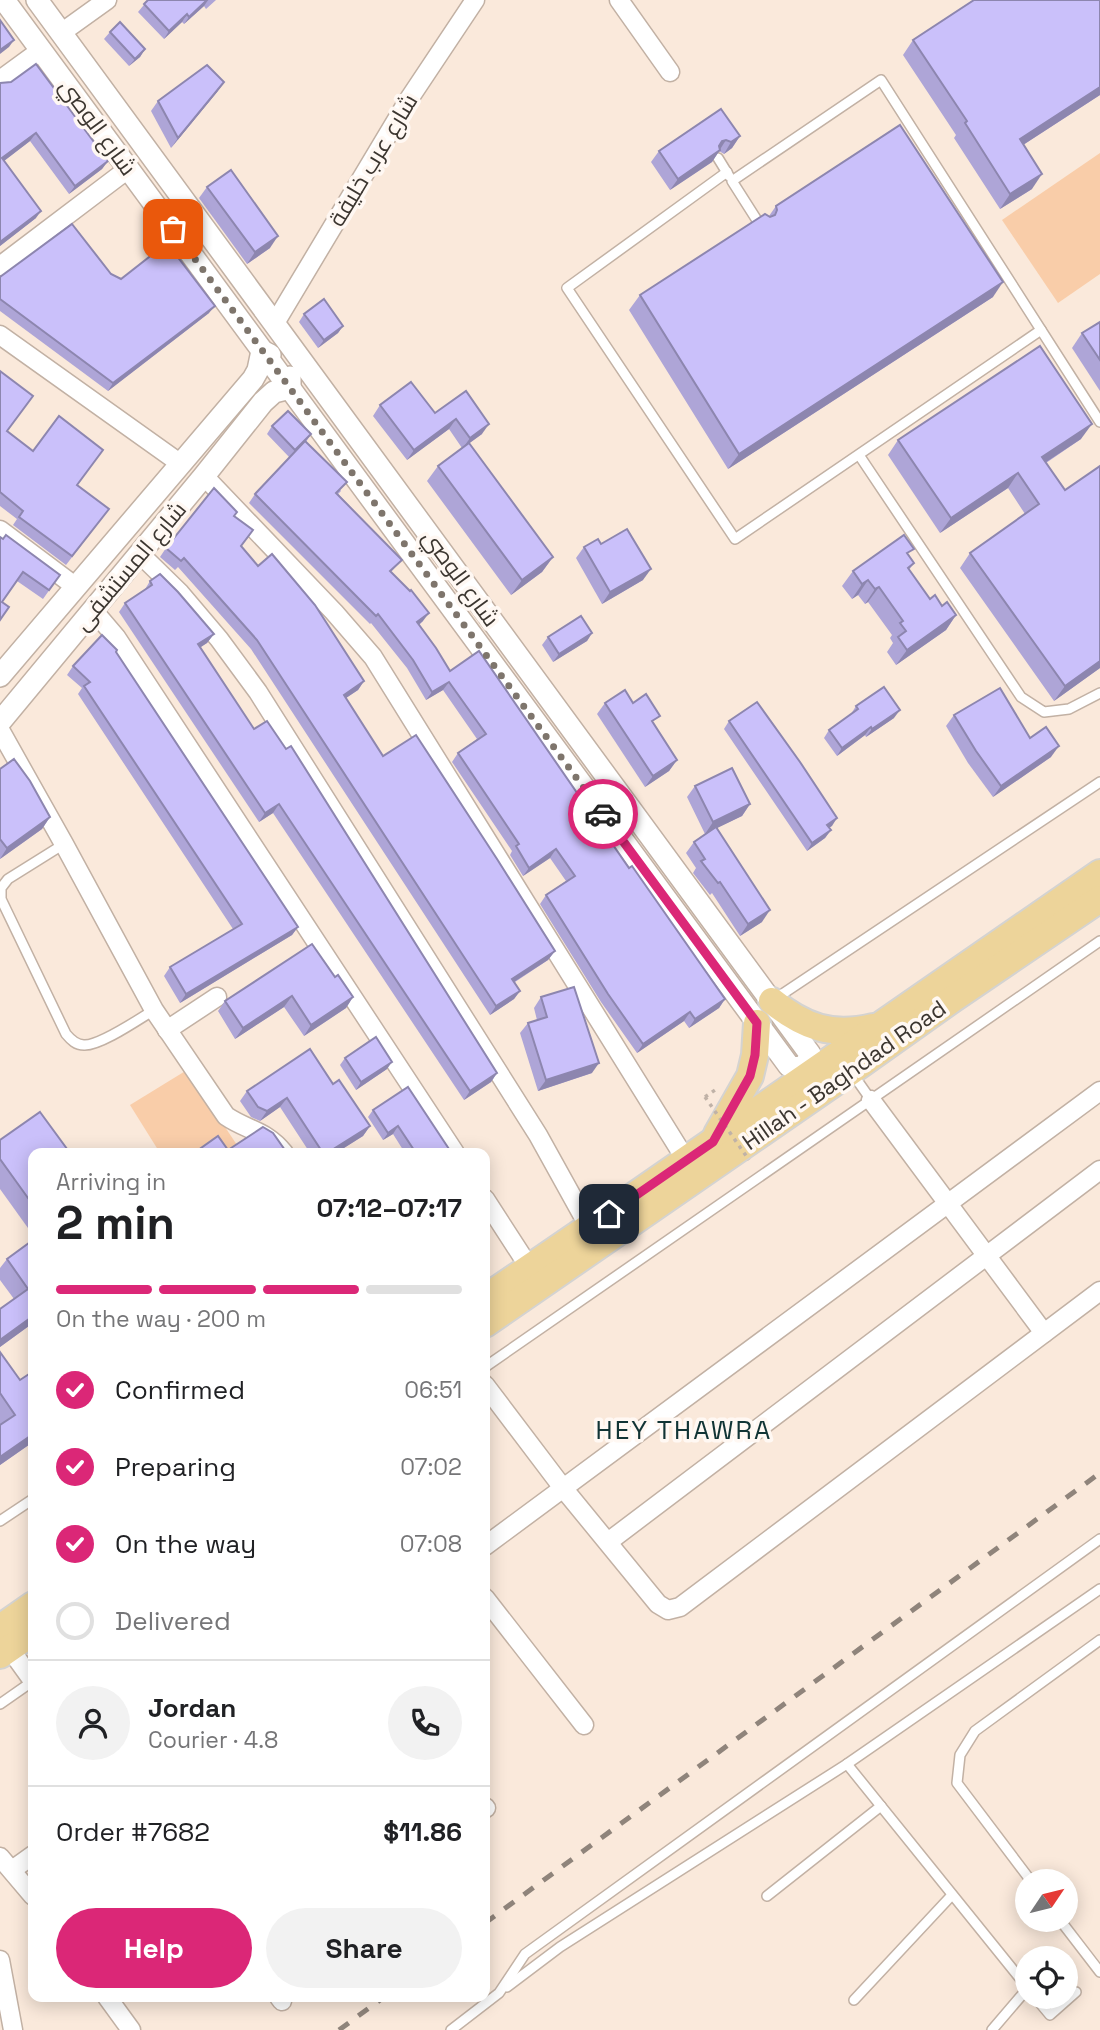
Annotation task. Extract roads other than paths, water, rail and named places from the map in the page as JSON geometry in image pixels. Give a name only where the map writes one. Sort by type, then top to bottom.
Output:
[{"type":"main road","points":[[490,1294],[1100,873]]},
{"type":"main road","name":"Hillah - Baghdad Road","points":[[490,1321],[954,998],[1100,900]]},
{"type":"main road","points":[[713,1142],[750,1076],[764,1012],[836,1031],[858,1030],[878,1025]]},
{"type":"main road","points":[[3,1644],[28,1612]]},
{"type":"main road","points":[[3,1644],[28,1634]]},
{"type":"street","name":"شارع الوصي","points":[[4,0],[126,165],[284,359],[764,1012],[810,1054],[803,1067],[789,1066],[764,1012]]},
{"type":"street","name":"شارع الوصي","points":[[37,0],[146,148],[284,359]]},
{"type":"street","points":[[61,33],[107,0]]},
{"type":"street","name":"شارع عرب خليفة","points":[[284,359],[411,96],[475,0]]},
{"type":"street","points":[[619,0],[670,72]]},
{"type":"street","points":[[0,80],[41,50]]},
{"type":"street","points":[[96,125],[105,128],[114,126],[119,119],[118,110]]},
{"type":"street","points":[[0,266],[126,165],[124,153],[130,146],[139,144],[146,148]]},
{"type":"street","points":[[0,335],[181,464]]},
{"type":"street","name":"شارع المستشفى","points":[[0,676],[240,394],[284,359]]},
{"type":"street","name":"شارع المستشفى","points":[[0,722],[258,408],[272,388],[284,359]]},
{"type":"street","points":[[240,394],[250,391],[255,393],[260,402],[258,408]]},
{"type":"street","points":[[204,476],[334,612],[373,657],[686,1160]]},
{"type":"street","points":[[0,530],[76,587]]},
{"type":"street","points":[[140,554],[180,593],[219,639],[258,692],[538,1135],[589,1227]]},
{"type":"street","points":[[93,610],[116,637],[452,1148]]},
{"type":"street","points":[[0,730],[167,1030],[226,1116],[271,1138],[280,1148]]},
{"type":"street","points":[[167,1030],[217,998]]},
{"type":"street","points":[[490,1542],[1100,1091]]},
{"type":"street","points":[[871,1100],[1044,1333]]},
{"type":"street","points":[[608,1542],[1100,1170]]},
{"type":"street","points":[[490,1207],[529,1267]]},
{"type":"street","points":[[490,1392],[563,1488],[658,1604],[668,1610],[680,1606],[1100,1290]]},
{"type":"street","points":[[490,1604],[584,1725]]},
{"type":"street","points":[[3,1644],[28,1675]]},
{"type":"street","points":[[28,1857],[6,1864],[28,1890]]},
{"type":"street","points":[[0,1960],[13,2030]]},
{"type":"street","points":[[111,2002],[131,2030]]},
{"type":"lane","points":[[1041,330],[735,539],[567,288],[729,176],[881,80],[1100,422]]},
{"type":"lane","points":[[718,158],[760,225]]},
{"type":"lane","points":[[859,455],[1021,697],[1044,712],[1069,709],[1100,693]]},
{"type":"lane","points":[[764,1012],[1100,782]]},
{"type":"lane","points":[[64,844],[8,879],[1,888],[1,900],[66,1034],[74,1042],[84,1045],[97,1043],[154,1010]]},
{"type":"lane","points":[[490,1364],[1100,941]]},
{"type":"lane","points":[[850,1072],[871,1100]]},
{"type":"lane","points":[[0,1521],[28,1502]]},
{"type":"lane","points":[[500,1992],[525,1954],[1100,1539]]},
{"type":"lane","points":[[490,2000],[559,1947],[847,1764],[1100,1589]]},
{"type":"lane","points":[[1022,1869],[957,1783],[960,1755],[975,1731],[1100,1640]]},
{"type":"lane","points":[[0,1704],[28,1684]]},
{"type":"lane","points":[[847,1764],[1015,1973]]},
{"type":"lane","points":[[767,1896],[881,1807]]},
{"type":"lane","points":[[854,2000],[952,1895]]},
{"type":"lane","points":[[1069,1932],[1100,1972]]},
{"type":"lane","points":[[451,2030],[487,2002]]},
{"type":"lane","points":[[992,2030],[1015,2002]]},
{"type":"railway","points":[[490,1919],[1100,1473]]},
{"type":"railway","points":[[339,2030],[377,2002]]},
{"type":"district","name":"HEY THAWRA","points":[[684,1430]]}]
